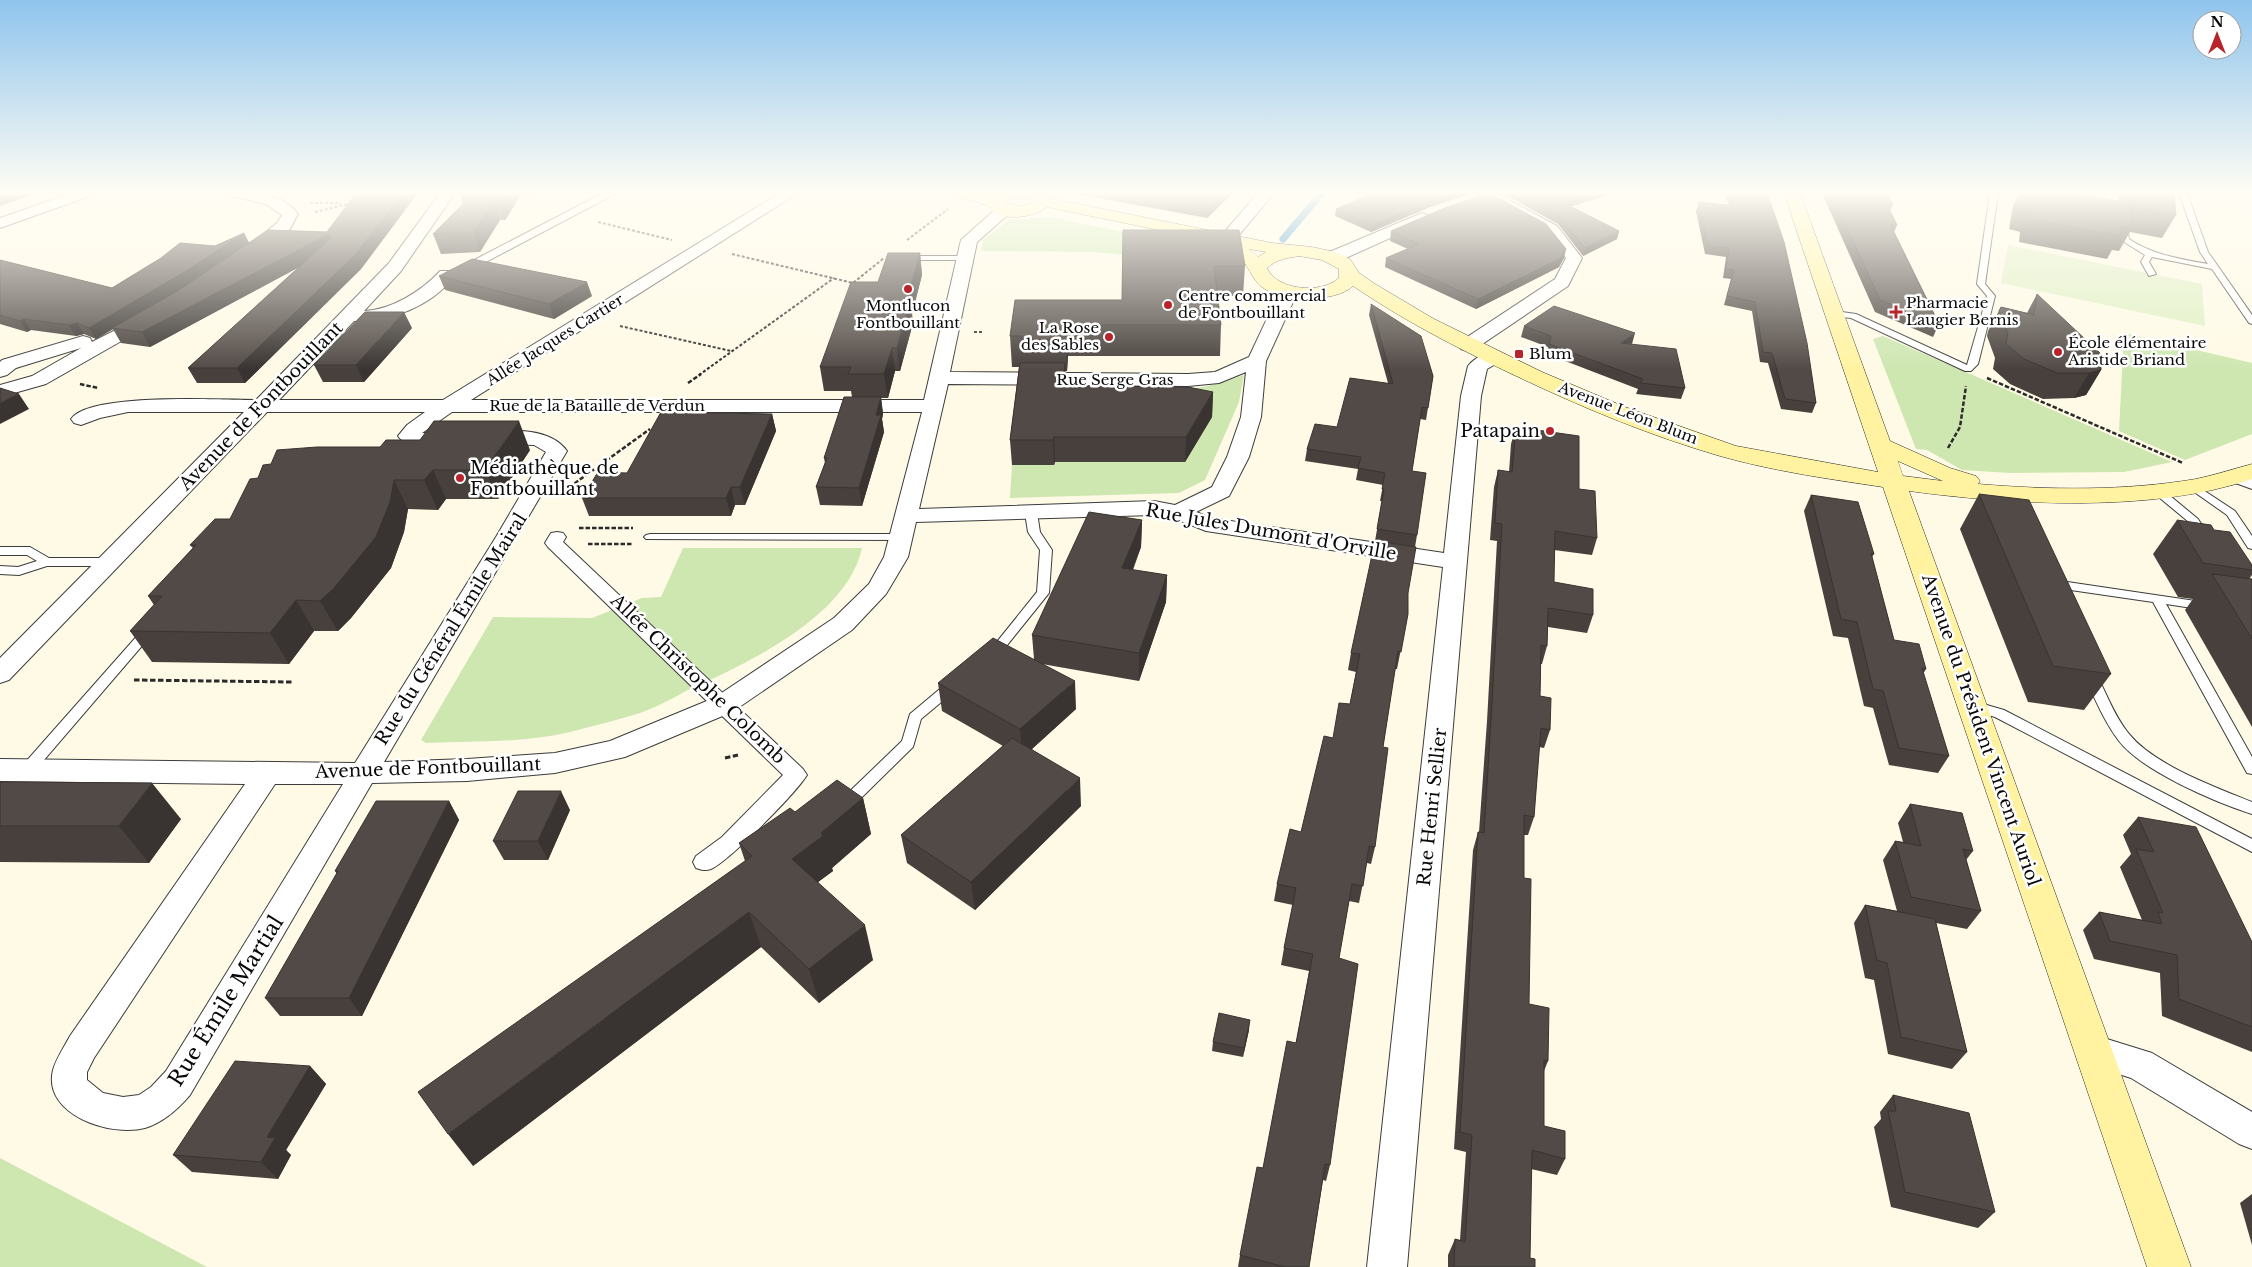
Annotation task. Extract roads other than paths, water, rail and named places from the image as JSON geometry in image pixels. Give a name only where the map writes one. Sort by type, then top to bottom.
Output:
[{"type":"main road","name":"Avenue Léon Blum","points":[[1241,252],[1246,254],[1258,268],[1259,275],[1265,282],[1289,291],[1317,293],[1341,287],[1348,281],[1349,269],[1333,258],[1304,252]]},
{"type":"main road","name":"Avenue Léon Blum","points":[[1258,268],[1262,261],[1271,256],[1293,252]]},
{"type":"main road","name":"Avenue du Président Vincent Auriol","points":[[1813,252],[2169,1267]]},
{"type":"main road","name":"Avenue Léon Blum","points":[[1350,275],[1379,296],[1468,345],[1550,384],[1620,412],[1730,451],[1928,488],[2002,494],[2068,496]]},
{"type":"main road","name":"Avenue Léon Blum","points":[[1330,290],[1379,296]]},
{"type":"main road","points":[[1881,444],[1942,473],[1970,482],[2068,496],[2159,492],[2230,480]]},
{"type":"street","points":[[238,255],[243,252]]},
{"type":"street","name":"Avenue de Fontbouillant","points":[[0,674],[349,316],[395,267],[405,252]]},
{"type":"street","points":[[349,316],[373,316],[386,313],[438,285],[446,275],[468,268],[498,252]]},
{"type":"street","name":"Allée Jacques Cartier","points":[[446,407],[695,252]]},
{"type":"street","name":"Avenue de Fontbouillant","points":[[0,770],[363,773],[467,770],[555,763],[615,750],[723,706],[843,624],[878,589],[896,557],[933,406],[967,252]]},
{"type":"street","points":[[1333,258],[1346,252]]},
{"type":"street","points":[[1468,345],[1562,282],[1574,258],[1569,252]]},
{"type":"street","points":[[1178,512],[1221,491],[1238,457],[1251,416],[1257,361],[1289,291]]},
{"type":"street","points":[[158,307],[38,380],[19,386],[2,377],[84,342],[158,307]]},
{"type":"street","name":"Rue Henri Sellier","points":[[1387,1267],[1471,396],[1478,366],[1494,357]]},
{"type":"street","name":"Rue Serge Gras","points":[[939,378],[1188,380],[1219,377],[1257,361]]},
{"type":"street","name":"Rue de la Bataille de Verdun","points":[[81,419],[94,413],[128,406],[933,406]]},
{"type":"street","name":"Rue du Général Émile Mairal","points":[[363,773],[507,537],[557,451],[550,443],[538,439],[412,439],[408,436],[414,429],[446,407]]},
{"type":"street","name":"Rue Jules Dumont d'Orville","points":[[904,526],[1031,514],[1154,508],[1178,512],[1206,524],[1455,562]]},
{"type":"street","name":"Allée Christophe Colomb","points":[[557,537],[554,544],[606,590],[796,775],[730,843],[704,862]]},
{"type":"street","name":"Rue Émile Martial","points":[[267,773],[82,1047],[70,1071],[70,1088],[96,1109],[123,1114],[144,1111],[164,1099],[178,1083],[352,796],[363,773]]},
{"type":"street","points":[[2094,1051],[2140,1064],[2252,1132]]},
{"type":"lane","points":[[1835,314],[1853,316],[1968,369],[1973,364],[1991,296],[1982,284],[1986,252]]},
{"type":"lane","points":[[2146,252],[2174,261],[2214,267]]},
{"type":"lane","points":[[2204,252],[2252,321]]},
{"type":"lane","points":[[2149,254],[2146,262],[2152,274]]},
{"type":"lane","points":[[899,258],[966,258]]},
{"type":"lane","points":[[2230,480],[2231,513],[2252,545]]},
{"type":"lane","points":[[2159,492],[2194,521],[2212,550]]},
{"type":"lane","points":[[979,663],[1000,646],[1043,593],[1046,550],[1034,532],[1031,514]]},
{"type":"lane","points":[[650,537],[904,526]]},
{"type":"lane","points":[[0,551],[30,551],[46,562]]},
{"type":"lane","points":[[0,570],[19,570],[46,562],[109,562]]},
{"type":"lane","points":[[2057,602],[2049,584],[2214,607]]},
{"type":"lane","points":[[2157,599],[2252,769]]},
{"type":"lane","points":[[28,770],[158,620]]},
{"type":"lane","points":[[2086,664],[2110,718],[2125,739],[2149,760],[2206,789],[2252,808]]},
{"type":"lane","points":[[853,797],[908,743],[915,717],[965,675]]},
{"type":"lane","points":[[1973,706],[1999,713],[2252,846]]},
{"type":"place","name":"Montlucon Fontbouillant","points":[[908,289]]},
{"type":"place","name":"Centre commercial de Fontbouillant","points":[[1168,305]]},
{"type":"place","name":"Pharmacie Laugier Bernis","points":[[1896,312]]},
{"type":"place","name":"La Rose des Sables","points":[[1109,337]]},
{"type":"place","name":"École élémentaire Aristide Briand","points":[[2058,352]]},
{"type":"place","name":"Blum","points":[[1519,354]]},
{"type":"place","name":"Patapain","points":[[1550,431]]},
{"type":"place","name":"Médiathèque de Fontbouillant","points":[[460,478]]}]
